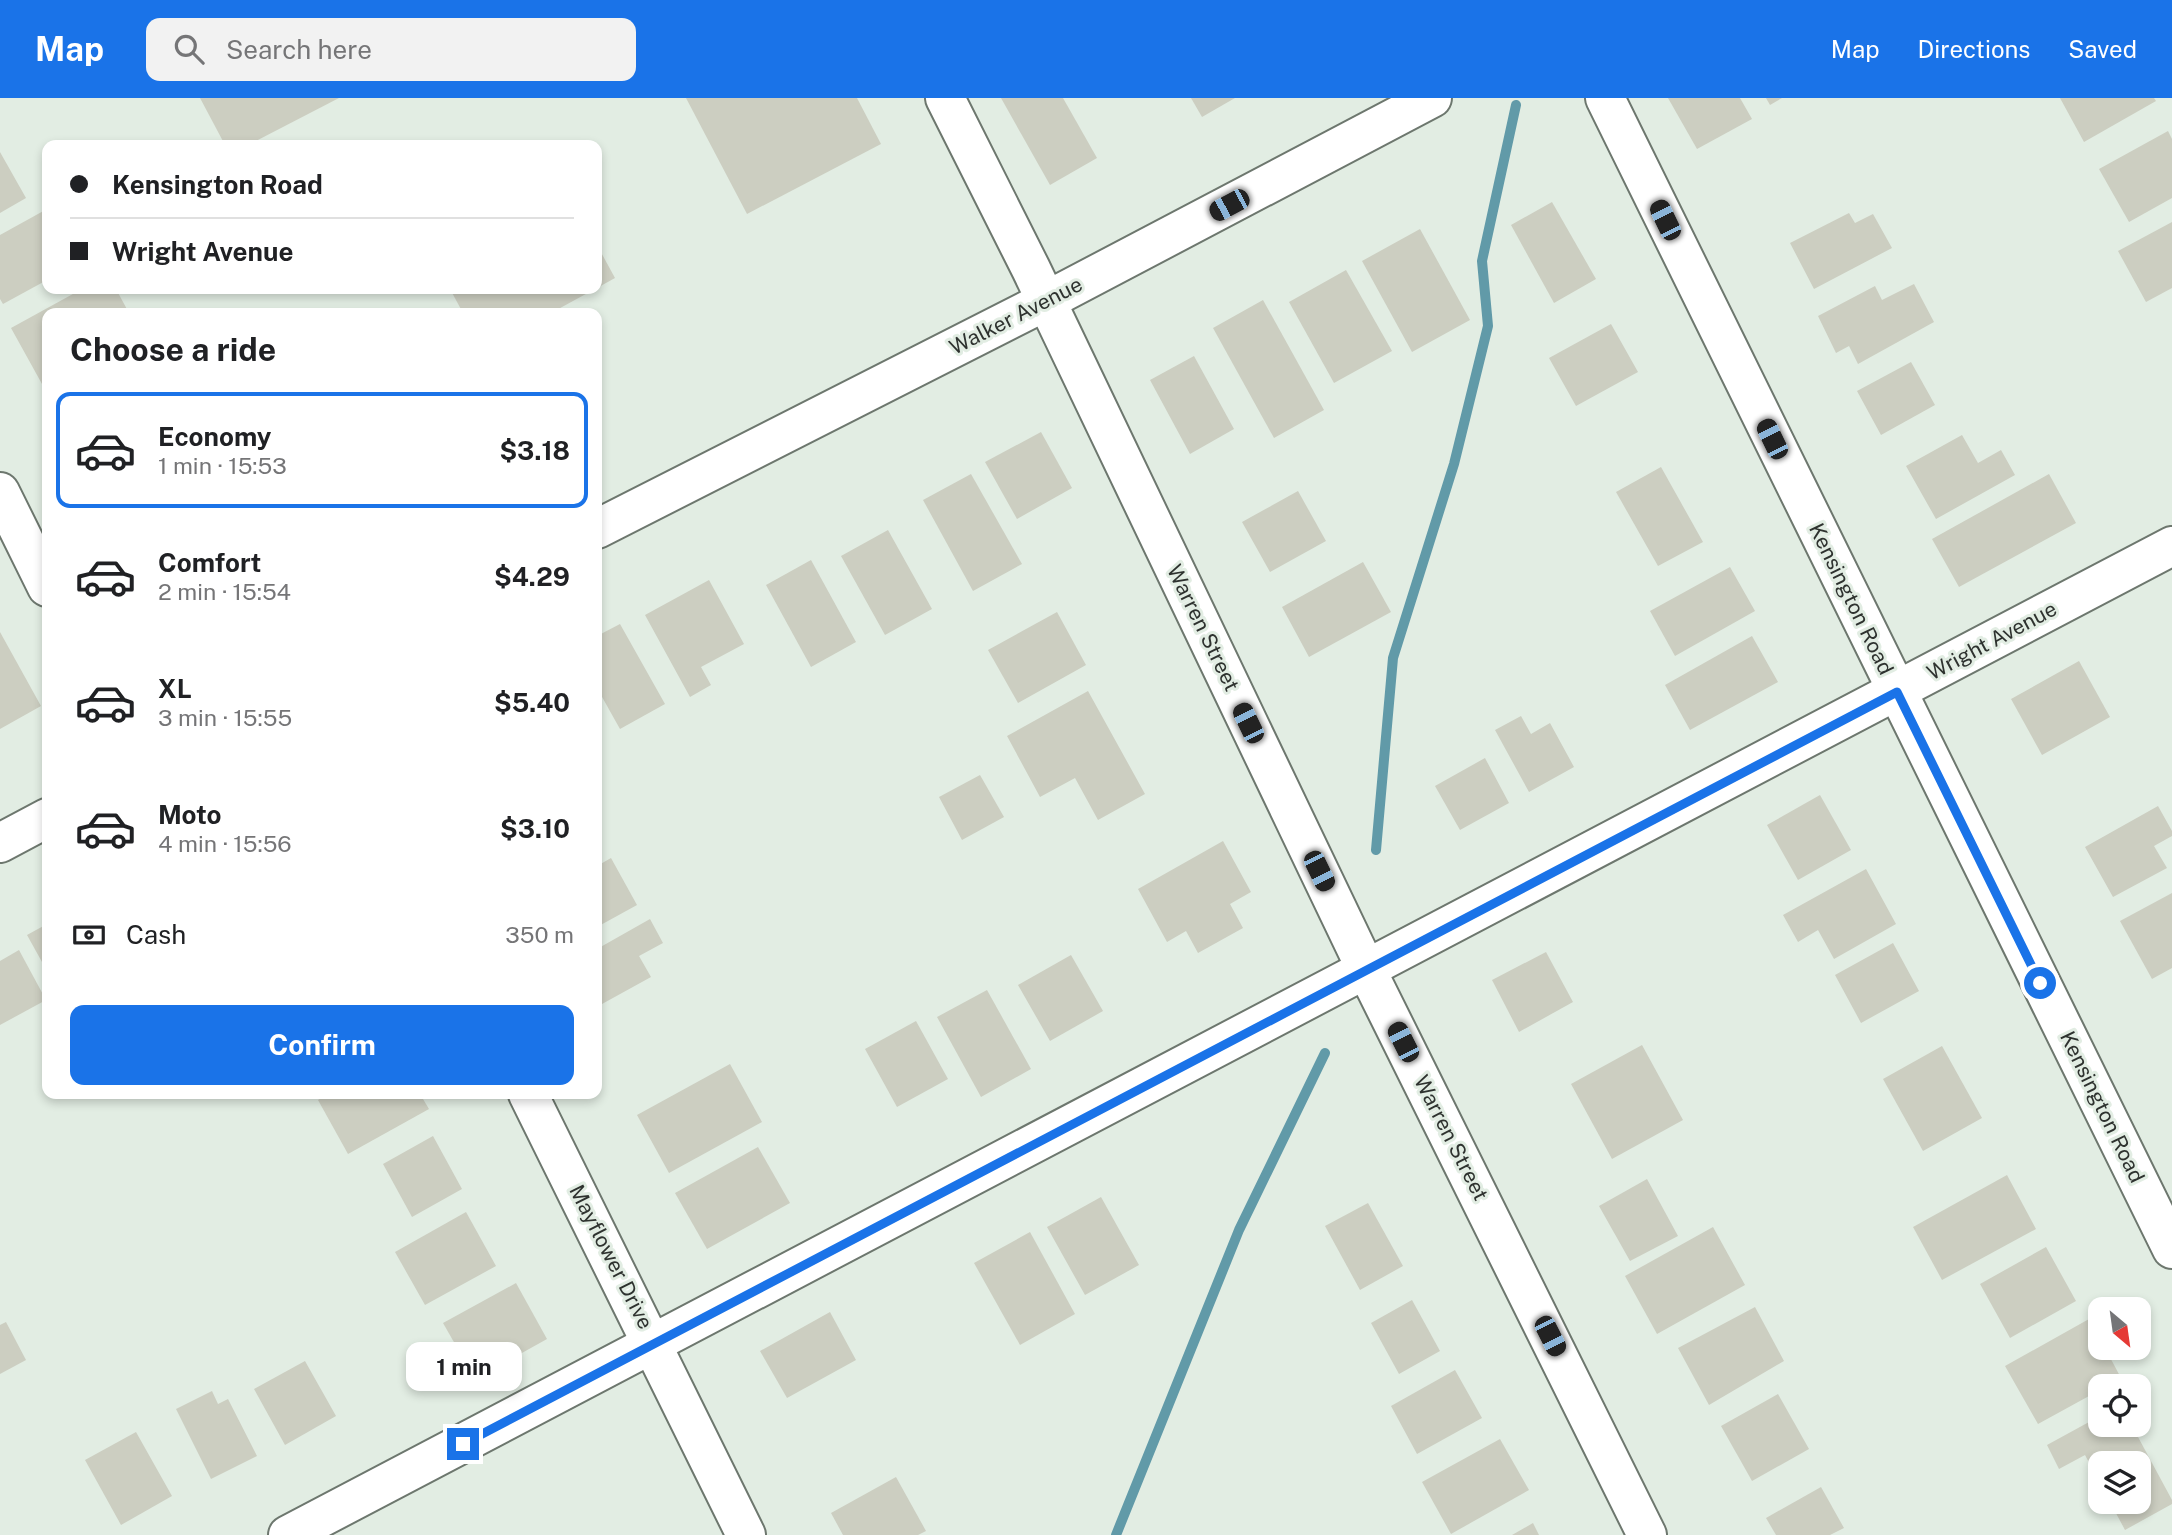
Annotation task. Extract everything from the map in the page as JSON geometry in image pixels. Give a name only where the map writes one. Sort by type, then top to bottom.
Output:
[{"type":"street","name":"Warren Street","points":[[945,98],[1046,301],[1366,969],[1647,1535]]},
{"type":"street","name":"Walker Avenue","points":[[602,526],[1046,301],[1432,98]]},
{"type":"street","name":"Kensington Road","points":[[1605,98],[2172,1249]]},
{"type":"street","points":[[0,492],[42,577]]},
{"type":"street","name":"Wright Avenue","points":[[288,1535],[2172,547]]},
{"type":"street","points":[[0,843],[42,821]]},
{"type":"street","name":"Mayflower Drive","points":[[531,1099],[747,1535]]},
{"type":"building","points":[[200,98],[339,98],[258,140],[222,140]]},
{"type":"building","points":[[686,98],[857,98],[881,144],[747,214]]},
{"type":"building","points":[[1001,98],[1063,98],[1097,158],[1050,185]]},
{"type":"building","points":[[1191,98],[1235,98],[1202,117]]},
{"type":"building","points":[[1668,98],[1740,98],[1752,119],[1697,149]]},
{"type":"building","points":[[1766,98],[1782,98],[1770,105]]},
{"type":"building","points":[[2060,98],[2154,98],[2156,101],[2084,142]]},
{"type":"building","points":[[2168,131],[2172,139],[2172,198],[2129,222],[2099,169]]},
{"type":"building","points":[[0,152],[26,198],[0,213]]},
{"type":"building","points":[[1552,202],[1596,279],[1554,303],[1511,225]]},
{"type":"building","points":[[42,212],[42,283],[3,304],[0,299],[0,235]]},
{"type":"building","points":[[1849,213],[1855,223],[1873,214],[1892,248],[1814,289],[1790,243]]},
{"type":"building","points":[[2172,222],[2172,288],[2146,302],[2118,251]]},
{"type":"building","points":[[1420,229],[1470,320],[1412,352],[1362,261]]},
{"type":"building","points":[[602,254],[615,278],[602,285]]},
{"type":"building","points":[[1346,270],[1392,351],[1334,383],[1289,302]]},
{"type":"building","points":[[1914,284],[1934,322],[1858,364],[1849,346],[1836,353],[1818,316],[1875,286],[1882,300]]},
{"type":"building","points":[[73,294],[119,294],[126,308],[47,308]]},
{"type":"building","points":[[453,294],[586,294],[560,308],[460,308]]},
{"type":"building","points":[[1263,300],[1324,410],[1274,438],[1213,328]]},
{"type":"building","points":[[42,311],[42,384],[11,328]]},
{"type":"building","points":[[1611,324],[1638,372],[1576,406],[1549,358]]},
{"type":"building","points":[[1194,356],[1234,429],[1190,454],[1150,380]]},
{"type":"building","points":[[1911,362],[1935,405],[1881,435],[1857,391]]},
{"type":"building","points":[[1041,432],[1072,488],[1017,519],[985,462]]},
{"type":"building","points":[[1962,435],[1978,463],[2001,450],[2015,475],[1936,519],[1906,466]]},
{"type":"building","points":[[1661,467],[1703,542],[1658,566],[1616,492]]},
{"type":"building","points":[[971,474],[1022,564],[973,591],[923,500]]},
{"type":"building","points":[[2049,474],[2076,523],[1959,587],[1932,539]]},
{"type":"building","points":[[1298,491],[1326,541],[1270,572],[1242,522]]},
{"type":"building","points":[[888,530],[932,609],[885,635],[841,556]]},
{"type":"building","points":[[811,560],[856,642],[811,667],[766,585]]},
{"type":"building","points":[[1363,562],[1391,612],[1309,657],[1282,607]]},
{"type":"building","points":[[1730,567],[1755,611],[1675,656],[1650,611]]},
{"type":"building","points":[[709,580],[744,644],[701,667],[711,685],[690,697],[645,615]]},
{"type":"building","points":[[1057,612],[1086,665],[1018,703],[988,650]]},
{"type":"building","points":[[620,624],[665,704],[620,729],[602,697],[602,633]]},
{"type":"building","points":[[0,632],[41,706],[0,729]]},
{"type":"building","points":[[1752,636],[1778,682],[1690,730],[1665,685]]},
{"type":"building","points":[[2079,661],[2110,717],[2042,755],[2011,699]]},
{"type":"building","points":[[1088,691],[1145,794],[1098,820],[1075,778],[1040,797],[1007,736]]},
{"type":"building","points":[[1521,716],[1531,734],[1550,723],[1574,767],[1529,792],[1495,730]]},
{"type":"building","points":[[1485,758],[1509,803],[1460,830],[1435,786]]},
{"type":"building","points":[[980,775],[1004,817],[962,840],[939,797]]},
{"type":"building","points":[[1820,795],[1851,850],[1798,880],[1767,825]]},
{"type":"building","points":[[2158,806],[2172,831],[2172,836],[2154,846],[2167,868],[2113,897],[2085,847]]},
{"type":"building","points":[[1223,841],[1251,892],[1230,904],[1243,928],[1198,953],[1186,931],[1167,942],[1138,889]]},
{"type":"building","points":[[611,858],[637,905],[602,924],[602,863]]},
{"type":"building","points":[[1866,869],[1896,924],[1834,959],[1818,930],[1798,942],[1783,915]]},
{"type":"building","points":[[2172,893],[2172,968],[2152,979],[2120,921]]},
{"type":"building","points":[[650,919],[663,943],[639,956],[651,977],[602,1004],[602,946]]},
{"type":"building","points":[[42,927],[42,962],[27,935]]},
{"type":"building","points":[[1893,943],[1919,991],[1861,1023],[1835,975]]},
{"type":"building","points":[[19,950],[42,993],[42,1002],[0,1025],[0,961]]},
{"type":"building","points":[[1546,952],[1573,1002],[1519,1032],[1492,980]]},
{"type":"building","points":[[1071,955],[1103,1011],[1050,1041],[1018,985]]},
{"type":"building","points":[[987,990],[1031,1069],[981,1097],[937,1017]]},
{"type":"building","points":[[916,1021],[948,1079],[897,1107],[865,1049]]},
{"type":"building","points":[[1642,1045],[1683,1120],[1612,1159],[1571,1084]]},
{"type":"building","points":[[1942,1046],[1982,1118],[1923,1151],[1883,1079]]},
{"type":"building","points":[[730,1064],[762,1122],[669,1173],[637,1115]]},
{"type":"building","points":[[423,1099],[429,1109],[348,1154],[318,1100]]},
{"type":"building","points":[[433,1136],[462,1189],[412,1217],[383,1164]]},
{"type":"building","points":[[758,1147],[790,1203],[707,1249],[675,1193]]},
{"type":"building","points":[[2007,1175],[2036,1229],[1942,1280],[1913,1227]]},
{"type":"building","points":[[1647,1179],[1678,1236],[1630,1261],[1599,1206]]},
{"type":"building","points":[[1101,1197],[1139,1265],[1085,1295],[1047,1227]]},
{"type":"building","points":[[1368,1203],[1403,1266],[1360,1290],[1325,1226]]},
{"type":"building","points":[[466,1212],[496,1266],[425,1305],[395,1252]]},
{"type":"building","points":[[1713,1227],[1745,1285],[1657,1334],[1625,1276]]},
{"type":"building","points":[[1030,1232],[1075,1314],[1020,1345],[974,1263]]},
{"type":"building","points":[[2046,1247],[2076,1301],[2010,1338],[1980,1284]]},
{"type":"building","points":[[516,1283],[547,1339],[475,1379],[443,1323]]},
{"type":"building","points":[[1412,1300],[1440,1351],[1399,1374],[1371,1323]]},
{"type":"building","points":[[1755,1307],[1784,1361],[1709,1405],[1678,1348]]},
{"type":"building","points":[[830,1312],[856,1360],[787,1398],[760,1351]]},
{"type":"building","points":[[2088,1320],[2088,1360],[2111,1360],[2119,1374],[2088,1374],[2088,1397],[2038,1424],[2005,1366]]},
{"type":"building","points":[[6,1322],[26,1360],[0,1374],[0,1325]]},
{"type":"building","points":[[305,1361],[336,1416],[285,1445],[254,1389]]},
{"type":"building","points":[[1455,1370],[1482,1418],[1417,1454],[1391,1406]]},
{"type":"building","points":[[212,1391],[218,1404],[228,1399],[257,1456],[211,1479],[176,1409]]},
{"type":"building","points":[[1778,1394],[1809,1449],[1752,1481],[1721,1426]]},
{"type":"building","points":[[2088,1423],[2088,1437],[2138,1437],[2146,1451],[2088,1451],[2088,1461],[2085,1455],[2059,1469],[2047,1445]]},
{"type":"building","points":[[136,1432],[172,1496],[121,1525],[85,1460]]},
{"type":"building","points":[[1500,1439],[1529,1490],[1451,1534],[1422,1482]]},
{"type":"building","points":[[2151,1461],[2172,1504],[2125,1530],[2116,1514],[2151,1514]]},
{"type":"building","points":[[896,1477],[926,1531],[918,1535],[843,1535],[831,1513]]},
{"type":"building","points":[[1821,1487],[1844,1528],[1830,1535],[1776,1535],[1766,1518]]},
{"type":"building","points":[[1533,1523],[1539,1535],[1512,1535]]},
{"type":"waterway","points":[[1376,850],[1393,658],[1454,464],[1488,326],[1482,261],[1516,105]]},
{"type":"waterway","points":[[1116,1535],[1239,1230],[1325,1053]]},
{"type":"route","points":[[463,1444],[1897,692],[2040,983]]}]
